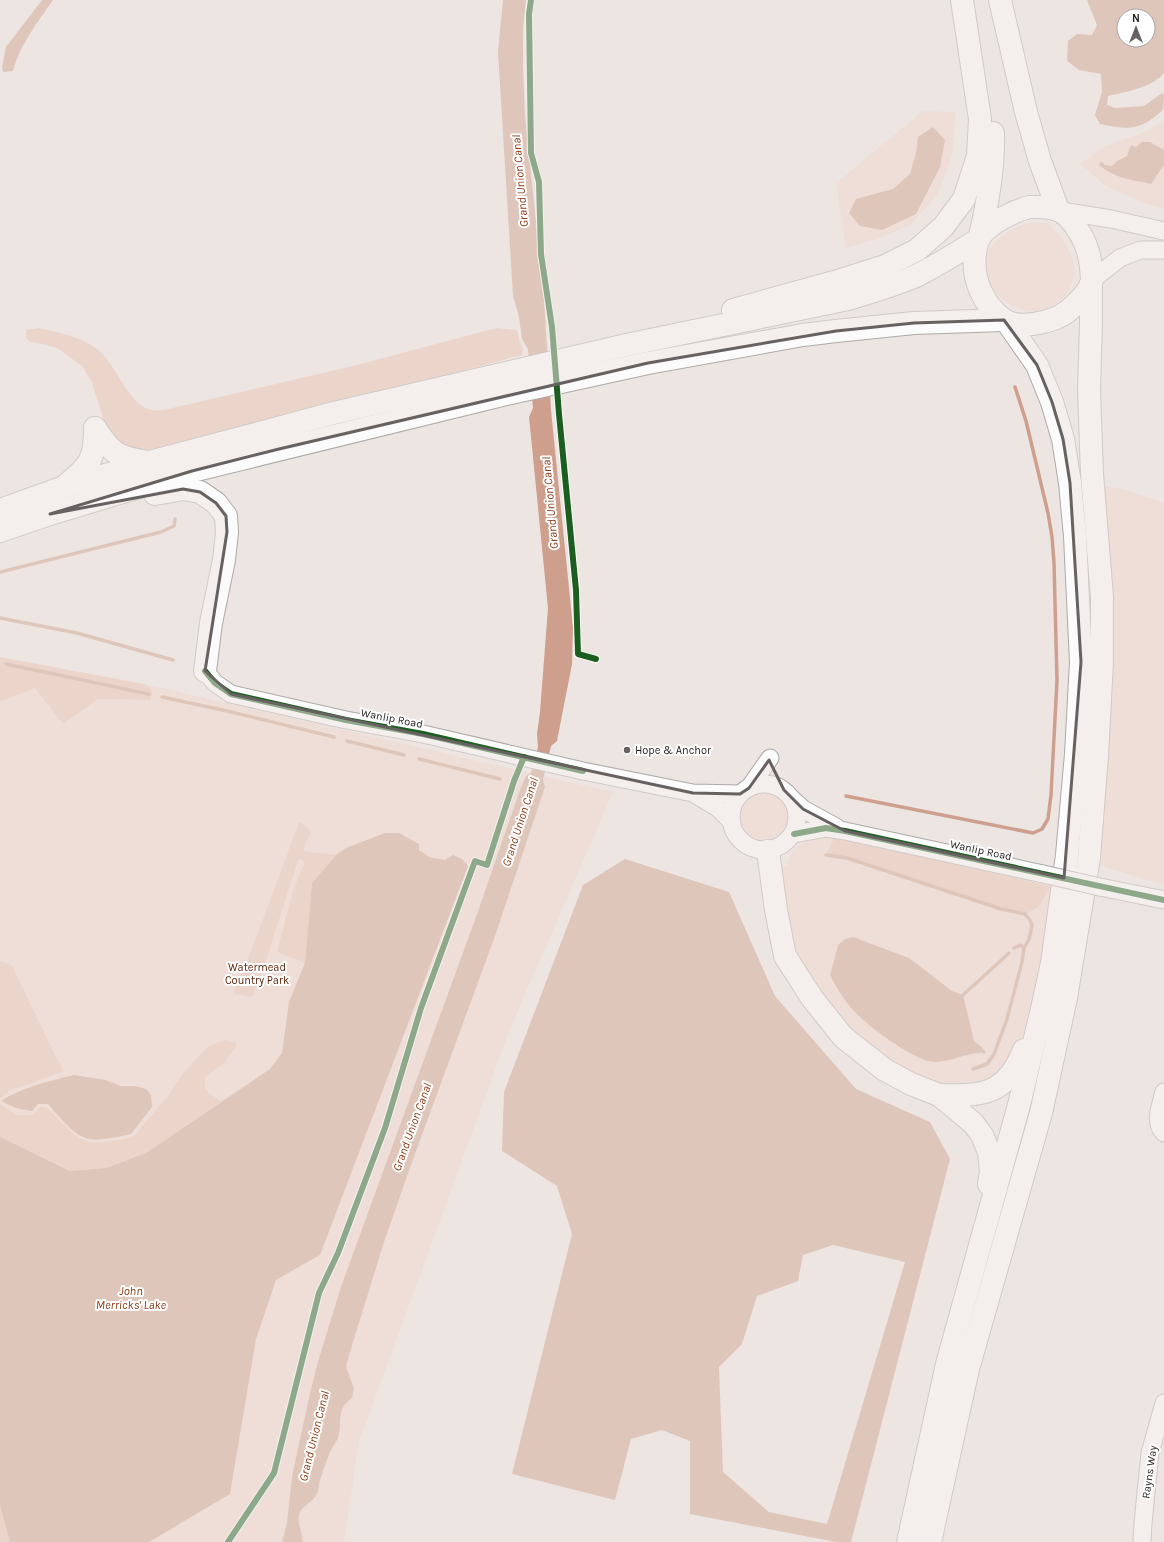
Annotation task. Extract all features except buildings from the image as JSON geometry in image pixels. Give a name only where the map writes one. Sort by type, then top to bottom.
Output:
[{"type":"highway","points":[[631,344],[732,310],[841,280],[885,266],[917,250],[944,227],[964,200],[978,156],[980,119],[962,0]]},
{"type":"highway","points":[[908,1542],[947,1364],[1019,1105],[1052,962],[1067,855],[1076,754],[1081,662],[1074,521],[1063,439],[1052,402],[1037,365],[1006,321],[990,305],[981,293],[977,283],[975,259],[987,204],[993,145],[990,90],[973,0]]},
{"type":"highway","points":[[1000,0],[1026,112],[1040,160],[1059,211]]},
{"type":"highway","points":[[0,531],[50,514],[192,471],[506,383],[566,359],[631,344],[795,311],[873,291],[916,275],[946,260],[979,237],[1002,218],[1018,210],[1039,206],[1059,211],[1072,221],[1083,238],[1089,253],[1091,323],[1089,390],[1092,474],[1102,597],[1102,662],[1097,756],[1089,858],[1066,998],[1042,1105],[968,1369],[930,1542]]},
{"type":"highway","points":[[0,510],[64,487],[150,462],[334,413],[506,383],[567,381],[648,363],[803,335],[914,323],[1006,321],[1029,324],[1052,320],[1065,314],[1084,295],[1091,282]]},
{"type":"highway","points":[[64,487],[87,466],[93,456],[95,445],[95,428],[107,446],[118,455],[129,459],[150,462]]},
{"type":"highway","points":[[50,514],[183,489],[200,492],[216,503],[226,516],[227,532],[224,560],[211,623],[205,671]]},
{"type":"highway","points":[[768,851],[776,910],[785,956],[812,998],[842,1037],[885,1070],[911,1084],[939,1095],[973,1123],[982,1135],[989,1152],[991,1172],[979,1248]]},
{"type":"highway","points":[[939,1095],[969,1095],[985,1092],[998,1086],[1010,1077],[1018,1064],[1030,1034],[1041,1013]]},
{"type":"highway","points":[[939,1542],[941,1490]]},
{"type":"street","points":[[1059,211],[1111,219],[1164,231]]},
{"type":"street","points":[[1091,282],[1120,258],[1140,250],[1164,250]]},
{"type":"street","name":"Wanlip Road","points":[[205,671],[215,683],[231,694],[346,720],[423,734],[560,766],[694,793],[744,791]]},
{"type":"street","points":[[770,758],[775,773],[797,810],[798,819],[794,834],[781,847],[768,851],[757,850],[746,846],[737,838],[732,828],[731,821],[733,805],[744,791],[770,758]]},
{"type":"street","points":[[744,791],[755,785],[766,784],[773,785],[787,793]]},
{"type":"street","name":"Wanlip Road","points":[[694,793],[718,808],[731,821]]},
{"type":"street","name":"Wanlip Road","points":[[787,793],[803,810],[844,831]]},
{"type":"street","name":"Wanlip Road","points":[[794,834],[826,828],[844,831],[1164,900]]},
{"type":"street","points":[[1164,1092],[1158,1119],[1158,1127],[1164,1133]]},
{"type":"street","name":"Rayns Way","points":[[1142,1542],[1150,1453],[1164,1403]]},
{"type":"highlighted area","points":[[1004,320],[1037,365],[1052,402],[1063,439],[1070,483],[1081,662],[1064,878],[845,831],[803,809],[784,790],[769,760],[749,788],[740,794],[693,793],[231,694],[205,671],[227,532],[226,516],[216,503],[200,492],[183,489],[50,514],[192,471],[279,449],[648,363],[836,331],[914,323]]},
{"type":"green space","points":[[923,111],[956,112],[952,155],[938,194],[910,225],[874,240],[846,248],[836,183]]},
{"type":"green space","points":[[1164,120],[1164,209],[1141,202],[1106,186],[1080,164],[1106,146],[1149,130]]},
{"type":"green space","points":[[1030,223],[1047,223],[1062,239],[1070,253],[1074,268],[1071,286],[1065,296],[1057,303],[1047,308],[1036,311],[1015,307],[999,296],[991,284],[987,265],[988,252],[995,242],[1008,232],[1021,225]]},
{"type":"green space","points":[[40,328],[77,338],[97,349],[111,364],[129,393],[136,401],[144,407],[152,410],[164,410],[357,365],[496,328],[517,330],[523,349],[522,355],[165,450],[137,451],[109,437],[92,383],[83,367],[59,349],[30,342],[26,338],[26,330]]},
{"type":"green space","points":[[1102,485],[1123,489],[1164,503],[1164,885],[1101,866],[1108,706]]},
{"type":"green space","name":"Watermead Country Park","points":[[0,657],[162,688],[613,792],[510,1029],[359,1442],[344,1542],[0,1542]]},
{"type":"green space","points":[[0,657],[144,684],[150,688],[152,694],[150,700],[98,699],[63,724],[35,688],[0,702]]},
{"type":"green space","points":[[764,785],[777,787],[792,800],[795,805],[797,818],[795,831],[782,846],[777,849],[764,851],[751,849],[736,836],[733,831],[731,818],[733,805],[746,790],[751,787]]},
{"type":"green space","points":[[299,822],[311,831],[303,851],[336,855],[312,883],[305,963],[277,952],[293,890],[305,862],[299,859],[265,963],[252,997],[235,994],[234,991],[255,941]]},
{"type":"green space","points":[[835,836],[826,855],[847,858],[1001,909],[1020,912],[1039,907],[1051,886],[1055,888],[1041,959],[1024,1032],[1012,1060],[1001,1074],[979,1086],[955,1090],[906,1073],[857,1040],[827,1005],[797,952],[786,919],[782,887],[783,866],[787,866],[790,857],[798,845],[810,840]]},
{"type":"green space","points":[[835,836],[1051,886],[1039,907],[1025,914],[1001,909],[847,858],[826,855]]},
{"type":"green space","points":[[0,961],[12,966],[64,1071],[9,1091],[0,1098]]},
{"type":"green space","points":[[224,1040],[237,1045],[224,1063],[205,1077],[205,1090],[219,1100],[223,1100],[146,1153],[106,1168],[70,1171],[0,1137],[0,1104],[17,1115],[33,1115],[40,1107],[46,1107],[78,1138],[92,1142],[114,1141],[133,1137],[167,1097],[182,1075],[207,1047]]},
{"type":"green space","points":[[0,1505],[10,1542],[0,1542]]},
{"type":"water","points":[[42,0],[53,0],[25,42],[13,71],[3,72],[2,67],[6,47]]},
{"type":"water","name":"Grand Union Canal","points":[[503,0],[526,0],[523,27],[525,115],[544,300],[551,410],[573,628],[572,664],[557,741],[551,746],[543,780],[545,787],[495,936],[384,1242],[350,1352],[346,1366],[354,1389],[352,1398],[347,1402],[341,1411],[338,1438],[327,1460],[320,1480],[318,1493],[300,1512],[299,1522],[303,1542],[282,1542],[287,1523],[292,1477],[311,1389],[342,1284],[476,917],[520,790],[526,776],[531,773],[538,747],[537,734],[548,608],[529,417],[533,408],[528,349],[522,339],[519,317],[513,296],[498,52]]},
{"type":"water","points":[[1087,0],[1164,0],[1164,73],[1159,78],[1145,86],[1108,96],[1107,105],[1115,108],[1144,106],[1162,93],[1164,95],[1163,110],[1155,117],[1141,125],[1127,128],[1100,124],[1095,115],[1102,92],[1101,74],[1079,70],[1067,61],[1068,41],[1077,34],[1092,35],[1097,25]]},
{"type":"water","points":[[933,127],[945,140],[940,167],[916,214],[882,230],[860,226],[849,213],[856,199],[893,189],[910,174],[916,153],[918,137]]},
{"type":"water","points":[[1142,142],[1150,142],[1164,150],[1164,165],[1151,184],[1117,176],[1099,165],[1101,161],[1105,165],[1112,166],[1117,161],[1127,156],[1131,145],[1136,147]]},
{"type":"water","name":"John Merricks' Lake","points":[[385,833],[399,833],[419,844],[419,850],[429,857],[445,860],[453,855],[462,859],[468,866],[320,1255],[276,1280],[256,1339],[230,1494],[149,1542],[10,1542],[0,1505],[0,1137],[70,1171],[106,1168],[146,1153],[270,1069],[282,1053],[289,1002],[305,963],[312,883],[336,855],[346,848]]},
{"type":"water","points":[[625,859],[729,892],[775,996],[856,1089],[930,1122],[950,1159],[851,1542],[836,1542],[690,1514],[690,1441],[662,1430],[631,1439],[615,1500],[512,1474],[572,1234],[557,1186],[502,1151],[504,1092],[583,885]],"holes":[[[833,1245],[905,1262],[827,1524],[769,1512],[723,1472],[719,1367],[742,1344],[757,1296],[798,1281],[803,1255]]]},
{"type":"water","points":[[853,937],[909,958],[952,991],[963,995],[974,1041],[983,1048],[980,1053],[969,1054],[941,1062],[927,1061],[892,1042],[860,1017],[847,1003],[830,976],[838,945],[845,939]]},
{"type":"water","points":[[74,1075],[105,1080],[121,1086],[135,1086],[146,1089],[151,1095],[152,1107],[131,1134],[112,1138],[91,1139],[85,1138],[75,1132],[48,1104],[38,1104],[32,1111],[16,1108],[1,1101],[27,1088]]},
{"type":"waterway","points":[[846,796],[1033,833],[1042,829],[1048,819],[1051,795],[1057,680],[1054,563],[1048,513],[1026,421],[1015,387]]},
{"type":"waterway","points":[[0,572],[161,532],[174,526],[175,519]]},
{"type":"waterway","points":[[0,618],[77,633],[173,660]]},
{"type":"waterway","points":[[6,664],[149,694]]},
{"type":"waterway","points":[[162,697],[334,737]]},
{"type":"waterway","points":[[347,741],[404,755]]},
{"type":"waterway","points":[[419,759],[500,779]]},
{"type":"waterway","points":[[826,855],[847,858],[1001,909],[1025,914],[1030,920],[1032,926],[1029,939],[1024,948],[1022,962],[1007,1019],[994,1054],[987,1064],[973,1069]]},
{"type":"waterway","points":[[1014,948],[1021,945],[1024,948]]},
{"type":"waterway","points":[[963,995],[1009,953]]},
{"type":"cycle path","points":[[531,0],[529,14],[531,153],[539,182],[541,254],[552,327],[576,590],[578,654],[596,659]]},
{"type":"cycle path","points":[[205,671],[215,683],[231,694],[346,720],[423,734],[583,771]]},
{"type":"cycle path","points":[[228,1542],[274,1473],[319,1293],[338,1253],[385,1128],[421,1008],[475,861],[487,865],[514,781],[524,757]]},
{"type":"cycle path","points":[[794,834],[826,828],[845,831],[1164,900]]},
{"type":"place","name":"Hope & Anchor","points":[[627,750]]}]
